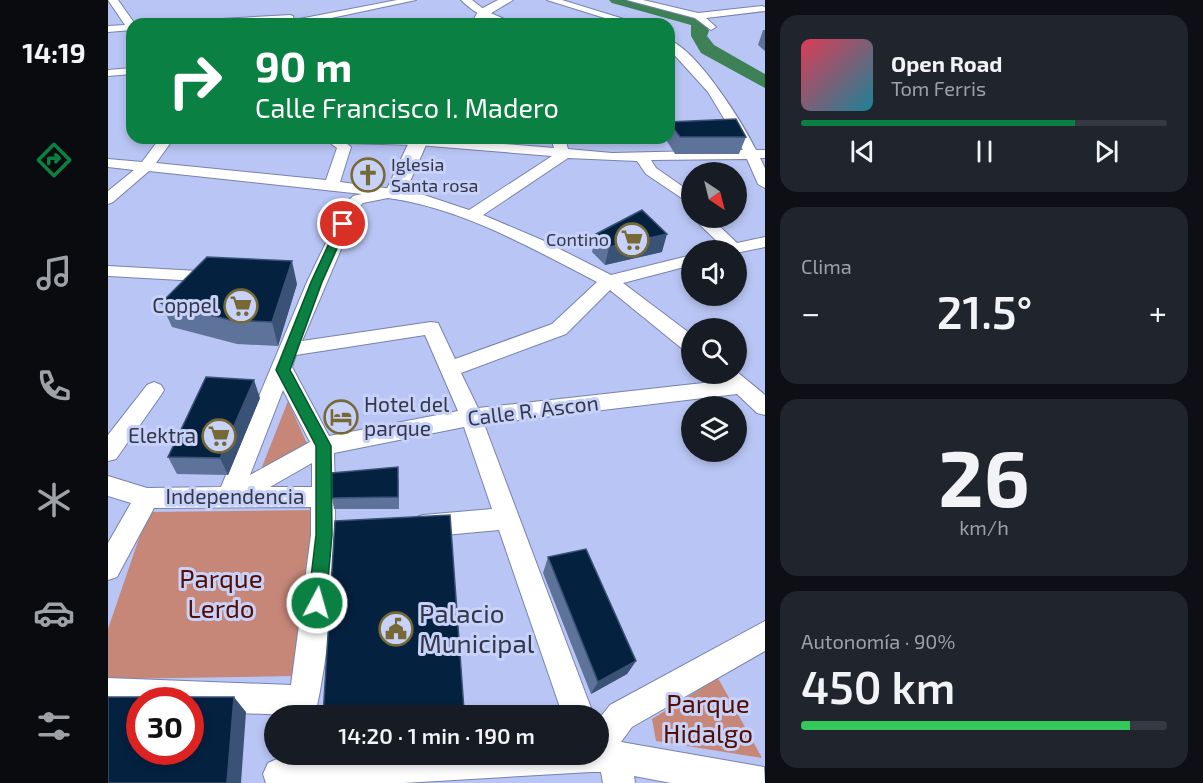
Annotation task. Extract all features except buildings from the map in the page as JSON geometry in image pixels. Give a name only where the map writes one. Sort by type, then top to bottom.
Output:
[{"type":"main road","points":[[480,18],[507,0]]},
{"type":"main road","points":[[395,193],[417,144]]},
{"type":"street","points":[[113,0],[126,18]]},
{"type":"street","points":[[377,0],[388,5]]},
{"type":"street","points":[[291,18],[345,14],[411,0]]},
{"type":"street","points":[[466,0],[480,18]]},
{"type":"street","points":[[552,0],[619,18]]},
{"type":"street","points":[[632,0],[698,16],[763,8]]},
{"type":"street","points":[[751,0],[763,8]]},
{"type":"street","points":[[687,2],[712,13]]},
{"type":"street","points":[[345,14],[350,18]]},
{"type":"street","points":[[599,18],[608,14]]},
{"type":"street","points":[[698,16],[711,27]]},
{"type":"street","points":[[108,29],[126,28]]},
{"type":"street","points":[[675,48],[686,57],[708,83],[759,155],[765,184]]},
{"type":"street","points":[[108,73],[126,72]]},
{"type":"street","points":[[108,199],[146,167],[163,144]]},
{"type":"street","points":[[332,185],[344,147],[339,144]]},
{"type":"street","points":[[457,144],[563,155],[641,157],[759,155]]},
{"type":"street","points":[[560,144],[563,155]]},
{"type":"street","points":[[471,216],[563,155]]},
{"type":"street","points":[[641,157],[651,171],[681,192]]},
{"type":"street","points":[[108,163],[360,188],[416,197],[471,216],[536,244],[609,281],[681,337]]},
{"type":"street","points":[[229,498],[287,359],[316,282],[360,188]]},
{"type":"street","points":[[352,205],[364,197],[395,193]]},
{"type":"street","points":[[712,228],[722,240]]},
{"type":"street","points":[[747,246],[765,242]]},
{"type":"street","points":[[449,370],[477,357],[559,329],[609,281],[681,263]]},
{"type":"street","points":[[108,271],[235,278]]},
{"type":"street","points":[[293,280],[316,282]]},
{"type":"street","points":[[287,359],[431,328],[471,417],[575,705]]},
{"type":"street","points":[[287,359],[323,446],[324,497],[336,534],[302,705]]},
{"type":"street","points":[[108,452],[154,390]]},
{"type":"street","name":"Calle R. Ascon","points":[[229,498],[323,446],[471,417],[752,393]]},
{"type":"street","name":"Independencia","points":[[108,486],[147,498],[324,497]]},
{"type":"street","points":[[108,568],[147,498]]},
{"type":"street","points":[[405,528],[509,518]]},
{"type":"street","points":[[609,742],[621,716],[765,635]]},
{"type":"street","points":[[108,693],[264,705]]},
{"type":"street","points":[[609,760],[764,783]]},
{"type":"street","points":[[281,771],[441,765]]},
{"type":"green space","points":[[288,401],[309,448],[260,472]]},
{"type":"green space","name":"Parque Lerdo","points":[[315,510],[295,676],[108,679],[108,629],[148,512]]},
{"type":"green space","name":"Parque Hidalgo","points":[[718,678],[762,758],[656,741],[652,719]]},
{"type":"waterway","points":[[617,0],[699,22],[701,31],[699,36],[707,49],[765,82]]},
{"type":"place","name":"Iglesia Santa rosa","points":[[368,175]]},
{"type":"place","name":"Contino","points":[[632,240]]},
{"type":"place","name":"Coppel","points":[[241,306]]},
{"type":"place","name":"Hotel del parque","points":[[341,417]]},
{"type":"place","name":"Elektra","points":[[219,436]]},
{"type":"place","name":"Palacio Municipal","points":[[396,629]]},
{"type":"route","points":[[317,603],[324,535],[323,446],[283,370],[316,282],[343,224]]}]
